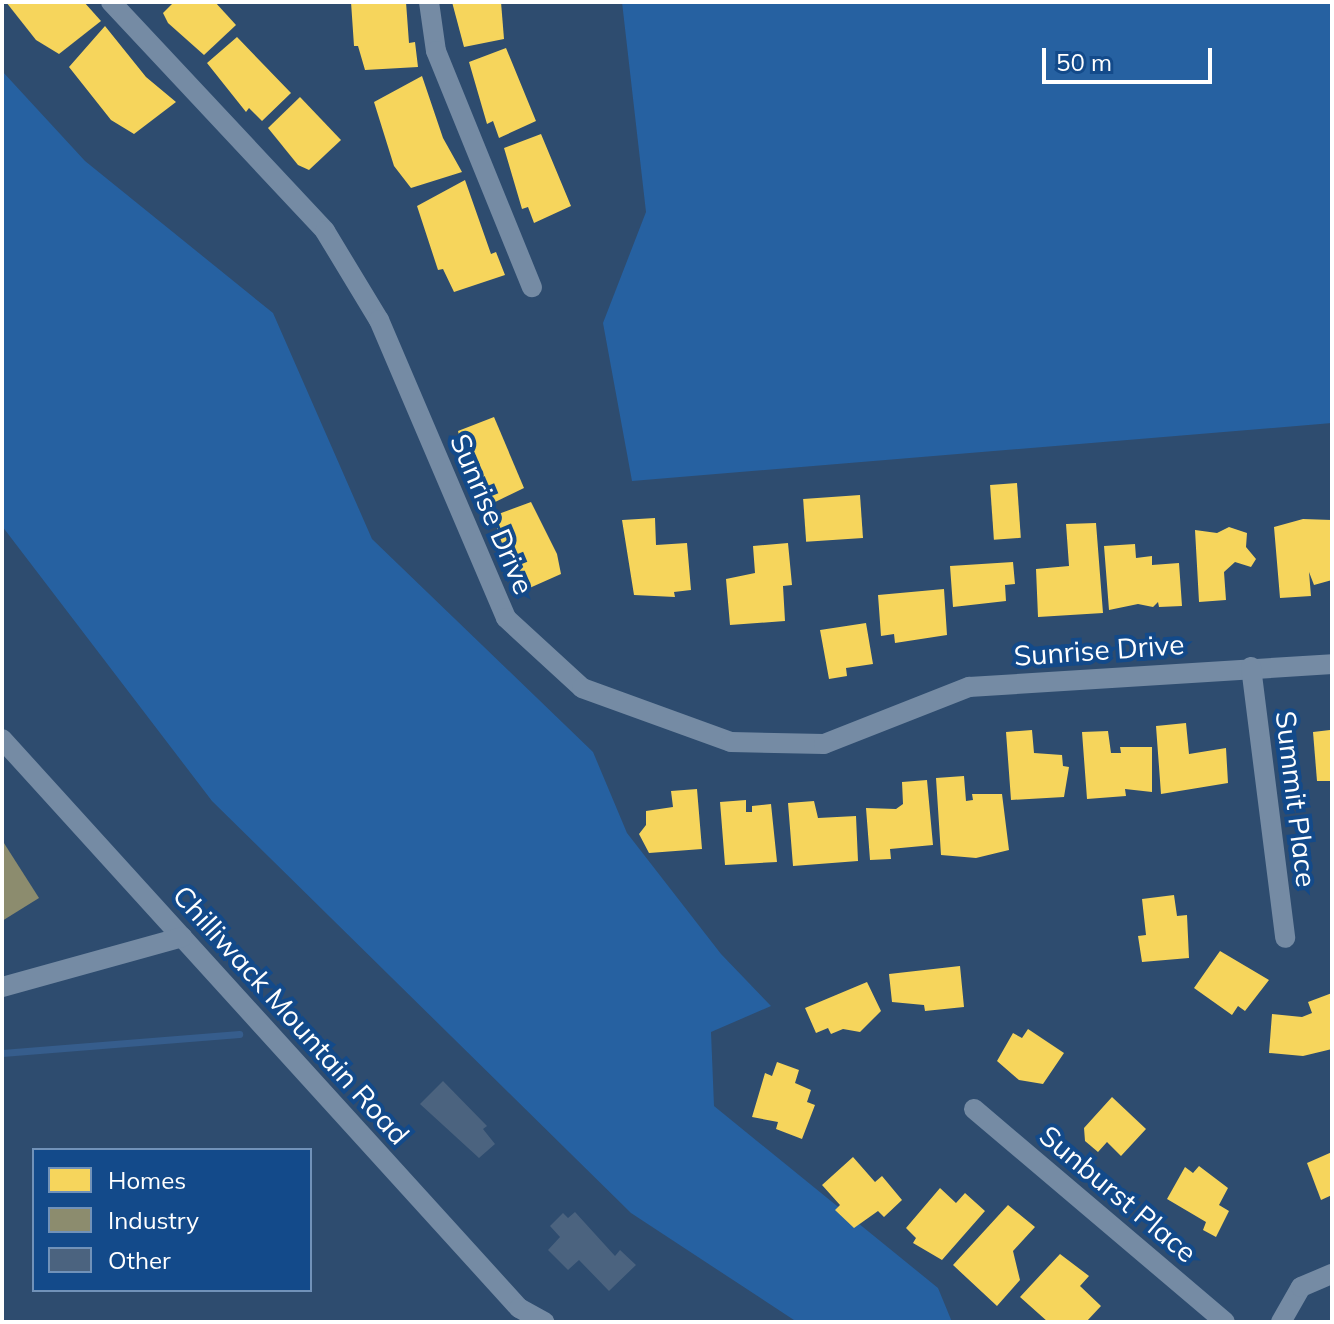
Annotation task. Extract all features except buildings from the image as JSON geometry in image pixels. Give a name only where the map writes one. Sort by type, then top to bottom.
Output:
[{"type":"street","name":"Sunrise Drive","points":[[111,2],[325,231],[379,320],[506,618],[582,688],[731,742],[824,744],[969,687],[1332,664]]},
{"type":"street","points":[[429,2],[436,51],[532,287]]},
{"type":"street","name":"Summit Place","points":[[1251,667],[1285,938]]},
{"type":"street","name":"Chilliwack Mountain Road","points":[[2,739],[519,1308],[544,1322]]},
{"type":"street","points":[[2,987],[182,937]]},
{"type":"street","name":"Sunburst Place","points":[[974,1109],[1225,1322]]},
{"type":"street","points":[[1281,1322],[1301,1287],[1332,1274]]},
{"type":"shaded area","points":[[622,2],[1332,2],[1332,423],[632,481],[603,323],[646,212]]},
{"type":"shaded area","points":[[2,71],[85,161],[273,313],[372,539],[593,752],[627,833],[721,954],[771,1006],[711,1032],[714,1106],[938,1288],[952,1322],[797,1322],[631,1213],[212,801],[2,526]]},
{"type":"waterway","points":[[2,1053],[239,1034]]}]
